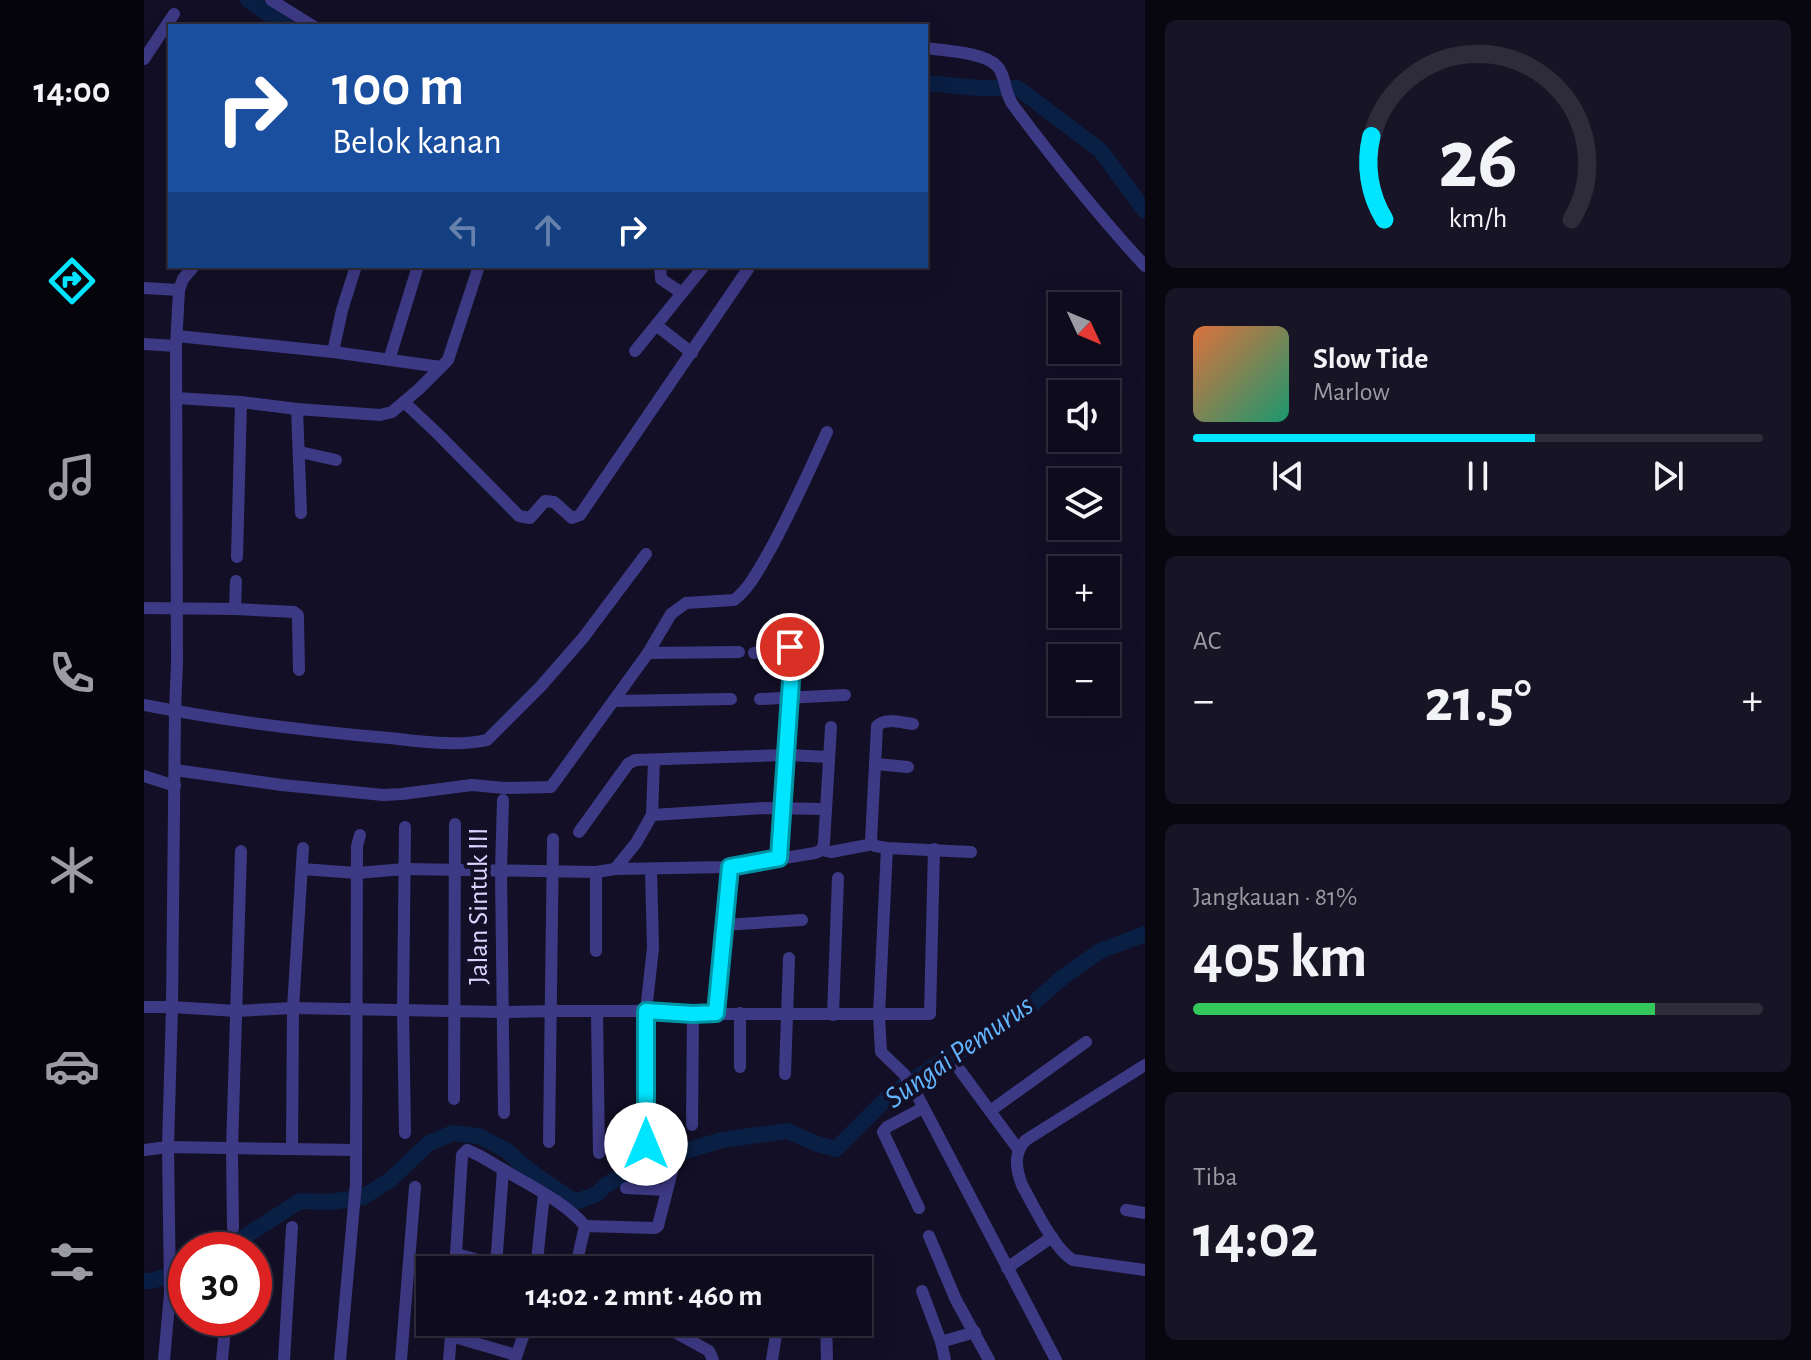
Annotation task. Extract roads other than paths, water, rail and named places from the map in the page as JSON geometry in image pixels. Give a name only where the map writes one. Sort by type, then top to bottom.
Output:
[{"type":"street","points":[[271,0],[310,24]]},
{"type":"street","points":[[144,59],[174,14]]},
{"type":"street","points":[[928,48],[991,61],[999,68],[1008,98],[1145,266]]},
{"type":"street","points":[[164,1360],[170,1293],[168,1147],[177,663],[177,341],[179,290],[192,268]]},
{"type":"street","points":[[333,352],[355,268]]},
{"type":"street","points":[[389,360],[417,268]]},
{"type":"street","points":[[176,398],[380,415],[392,412],[450,356],[478,268]]},
{"type":"street","points":[[660,268],[661,279],[682,293]]},
{"type":"street","points":[[635,351],[702,268]]},
{"type":"street","points":[[404,402],[519,516],[530,518],[545,501],[550,501],[572,518],[576,517],[748,269]]},
{"type":"street","points":[[144,288],[179,290]]},
{"type":"street","points":[[656,325],[692,353]]},
{"type":"street","points":[[144,344],[177,341],[333,352],[441,367]]},
{"type":"street","points":[[237,557],[241,402]]},
{"type":"street","points":[[297,409],[301,513]]},
{"type":"street","points":[[175,770],[383,795],[472,785],[551,787],[648,653],[671,614],[686,603],[734,600],[746,588],[787,518],[827,432]]},
{"type":"street","points":[[300,452],[336,460]]},
{"type":"street","points":[[144,705],[367,736],[431,742],[487,740],[583,638],[646,554]]},
{"type":"street","points":[[235,609],[236,581]]},
{"type":"street","points":[[144,608],[291,611],[296,613],[298,620],[299,670]]},
{"type":"street","points":[[754,653],[786,647],[793,651],[779,858]]},
{"type":"street","points":[[648,653],[739,652]]},
{"type":"street","points":[[760,699],[845,695]]},
{"type":"street","points":[[614,701],[731,699]]},
{"type":"street","points":[[873,844],[870,838],[879,724],[886,721],[913,724]]},
{"type":"street","points":[[822,850],[831,727]]},
{"type":"street","points":[[579,832],[628,764],[635,760],[787,755],[829,757]]},
{"type":"street","points":[[615,869],[636,843],[652,815],[654,760]]},
{"type":"street","points":[[876,764],[908,767]]},
{"type":"street","points":[[144,776],[175,786]]},
{"type":"street","name":"Jalan Sintuk III","points":[[503,800],[504,1113]]},
{"type":"street","points":[[652,815],[784,808],[825,809]]},
{"type":"street","points":[[454,1099],[455,824]]},
{"type":"street","points":[[405,827],[405,1133]]},
{"type":"street","points":[[340,1360],[356,1183],[357,846],[360,835]]},
{"type":"street","points":[[549,1142],[553,839]]},
{"type":"street","points":[[302,869],[357,873],[405,869],[596,872],[730,867],[873,844],[887,848],[971,852]]},
{"type":"street","points":[[292,1149],[293,1008],[303,848]]},
{"type":"street","points":[[887,848],[879,1014],[881,1052],[904,1074],[917,1095],[1056,1360]]},
{"type":"street","points":[[144,1007],[237,1011],[293,1008],[930,1014],[934,849]]},
{"type":"street","points":[[233,1228],[232,1149],[241,851]]},
{"type":"street","points":[[716,1013],[730,867]]},
{"type":"street","points":[[646,1144],[646,1011],[653,948],[651,869]]},
{"type":"street","points":[[596,872],[596,951]]},
{"type":"street","points":[[833,1015],[838,878]]},
{"type":"street","points":[[724,925],[802,920]]},
{"type":"street","points":[[785,1074],[789,958]]},
{"type":"street","points":[[597,1012],[599,1153]]},
{"type":"street","points":[[740,1013],[740,1067]]},
{"type":"street","points":[[692,1125],[693,1014]]},
{"type":"street","points":[[990,1111],[1086,1042]]},
{"type":"street","points":[[1145,1065],[1026,1140],[1018,1149],[1017,1168],[1022,1185],[1066,1256],[1073,1260],[1145,1270]]},
{"type":"street","points":[[959,1069],[1018,1149]]},
{"type":"street","points":[[919,1208],[883,1132],[923,1108]]},
{"type":"street","points":[[144,1150],[168,1147],[355,1150]]},
{"type":"street","points":[[464,1256],[457,1254],[464,1151],[471,1151],[544,1194],[585,1226],[655,1228],[672,1171]]},
{"type":"street","points":[[497,1256],[503,1170]]},
{"type":"street","points":[[401,1360],[415,1187]]},
{"type":"street","points":[[626,1188],[667,1190]]},
{"type":"street","points":[[537,1256],[544,1194]]},
{"type":"street","points":[[1126,1210],[1145,1213]]},
{"type":"street","points":[[578,1256],[585,1226]]},
{"type":"street","points":[[284,1360],[292,1227]]},
{"type":"street","points":[[929,1236],[956,1300],[989,1360]]},
{"type":"street","points":[[1007,1268],[1052,1237]]},
{"type":"street","points":[[922,1291],[945,1360]]},
{"type":"street","points":[[941,1342],[975,1332]]},
{"type":"street","points":[[222,1360],[224,1336]]},
{"type":"street","points":[[449,1360],[451,1336],[516,1357],[523,1336]]},
{"type":"street","points":[[690,1336],[709,1351],[713,1360]]},
{"type":"street","points":[[772,1360],[776,1336]]},
{"type":"street","points":[[826,1336],[827,1360]]},
{"type":"waterway","points":[[248,0],[283,24]]},
{"type":"waterway","points":[[928,83],[1018,88],[1101,151],[1145,211]]},
{"type":"waterway","name":"Sungai Pemurus","points":[[252,1232],[300,1201],[330,1202],[363,1197],[390,1180],[429,1143],[453,1133],[479,1136],[507,1151],[575,1202],[597,1194],[646,1159],[722,1140],[787,1131],[836,1149],[891,1094],[1028,1008],[1064,976],[1100,951],[1145,934]]},
{"type":"waterway","name":"Sungai Pemurus","points":[[144,1281],[168,1276]]}]
